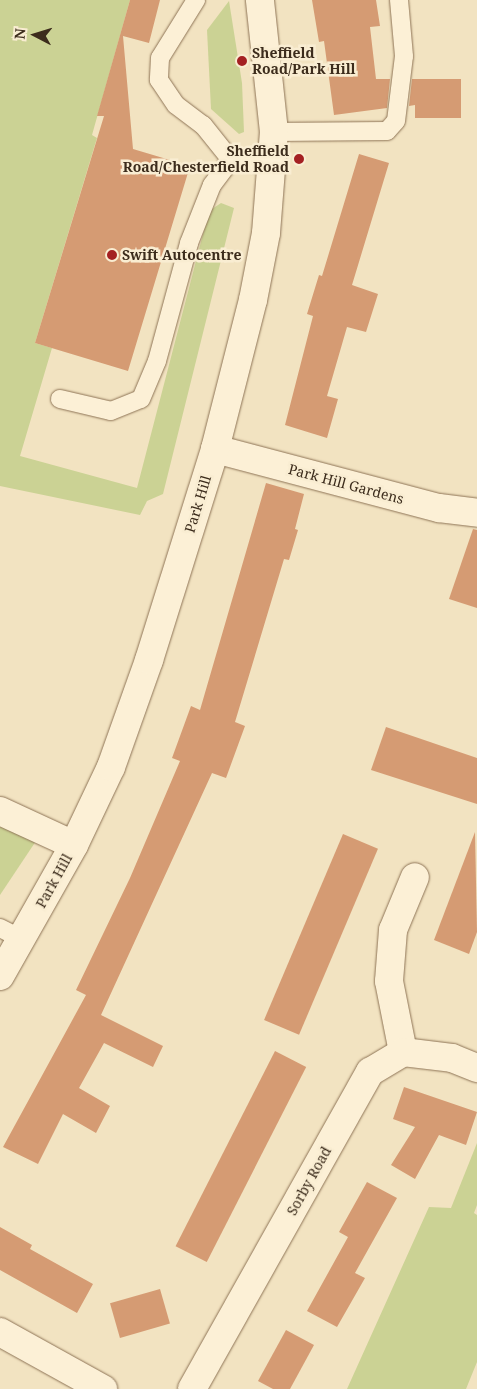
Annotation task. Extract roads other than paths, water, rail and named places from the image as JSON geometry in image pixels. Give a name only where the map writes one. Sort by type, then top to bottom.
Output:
[{"type":"street","name":"Park Hill","points":[[0,976],[11,934],[74,845],[111,768],[149,660],[215,449],[253,300],[266,233],[274,132],[260,0]]},
{"type":"street","name":"Park Hill Gardens","points":[[215,449],[439,508],[477,513]]},
{"type":"street","points":[[0,811],[74,845]]},
{"type":"street","points":[[415,878],[393,930],[389,980],[403,1052],[452,1058],[477,1068]]},
{"type":"street","name":"Sorby Road","points":[[192,1389],[370,1072],[403,1052]]},
{"type":"street","points":[[0,1332],[103,1389]]},
{"type":"lane","points":[[196,0],[160,58],[159,80],[176,105],[203,125],[231,160],[272,166]]},
{"type":"lane","points":[[274,132],[387,131],[396,121],[404,56],[399,0]]},
{"type":"lane","points":[[60,399],[111,411],[141,399],[158,361],[189,243],[212,185],[231,160]]},
{"type":"place","name":"Sheffield Road/Park Hill","points":[[242,61]]},
{"type":"place","name":"Sheffield Road/Chesterfield Road","points":[[299,159]]},
{"type":"place","name":"Swift Autocentre","points":[[112,255]]}]
